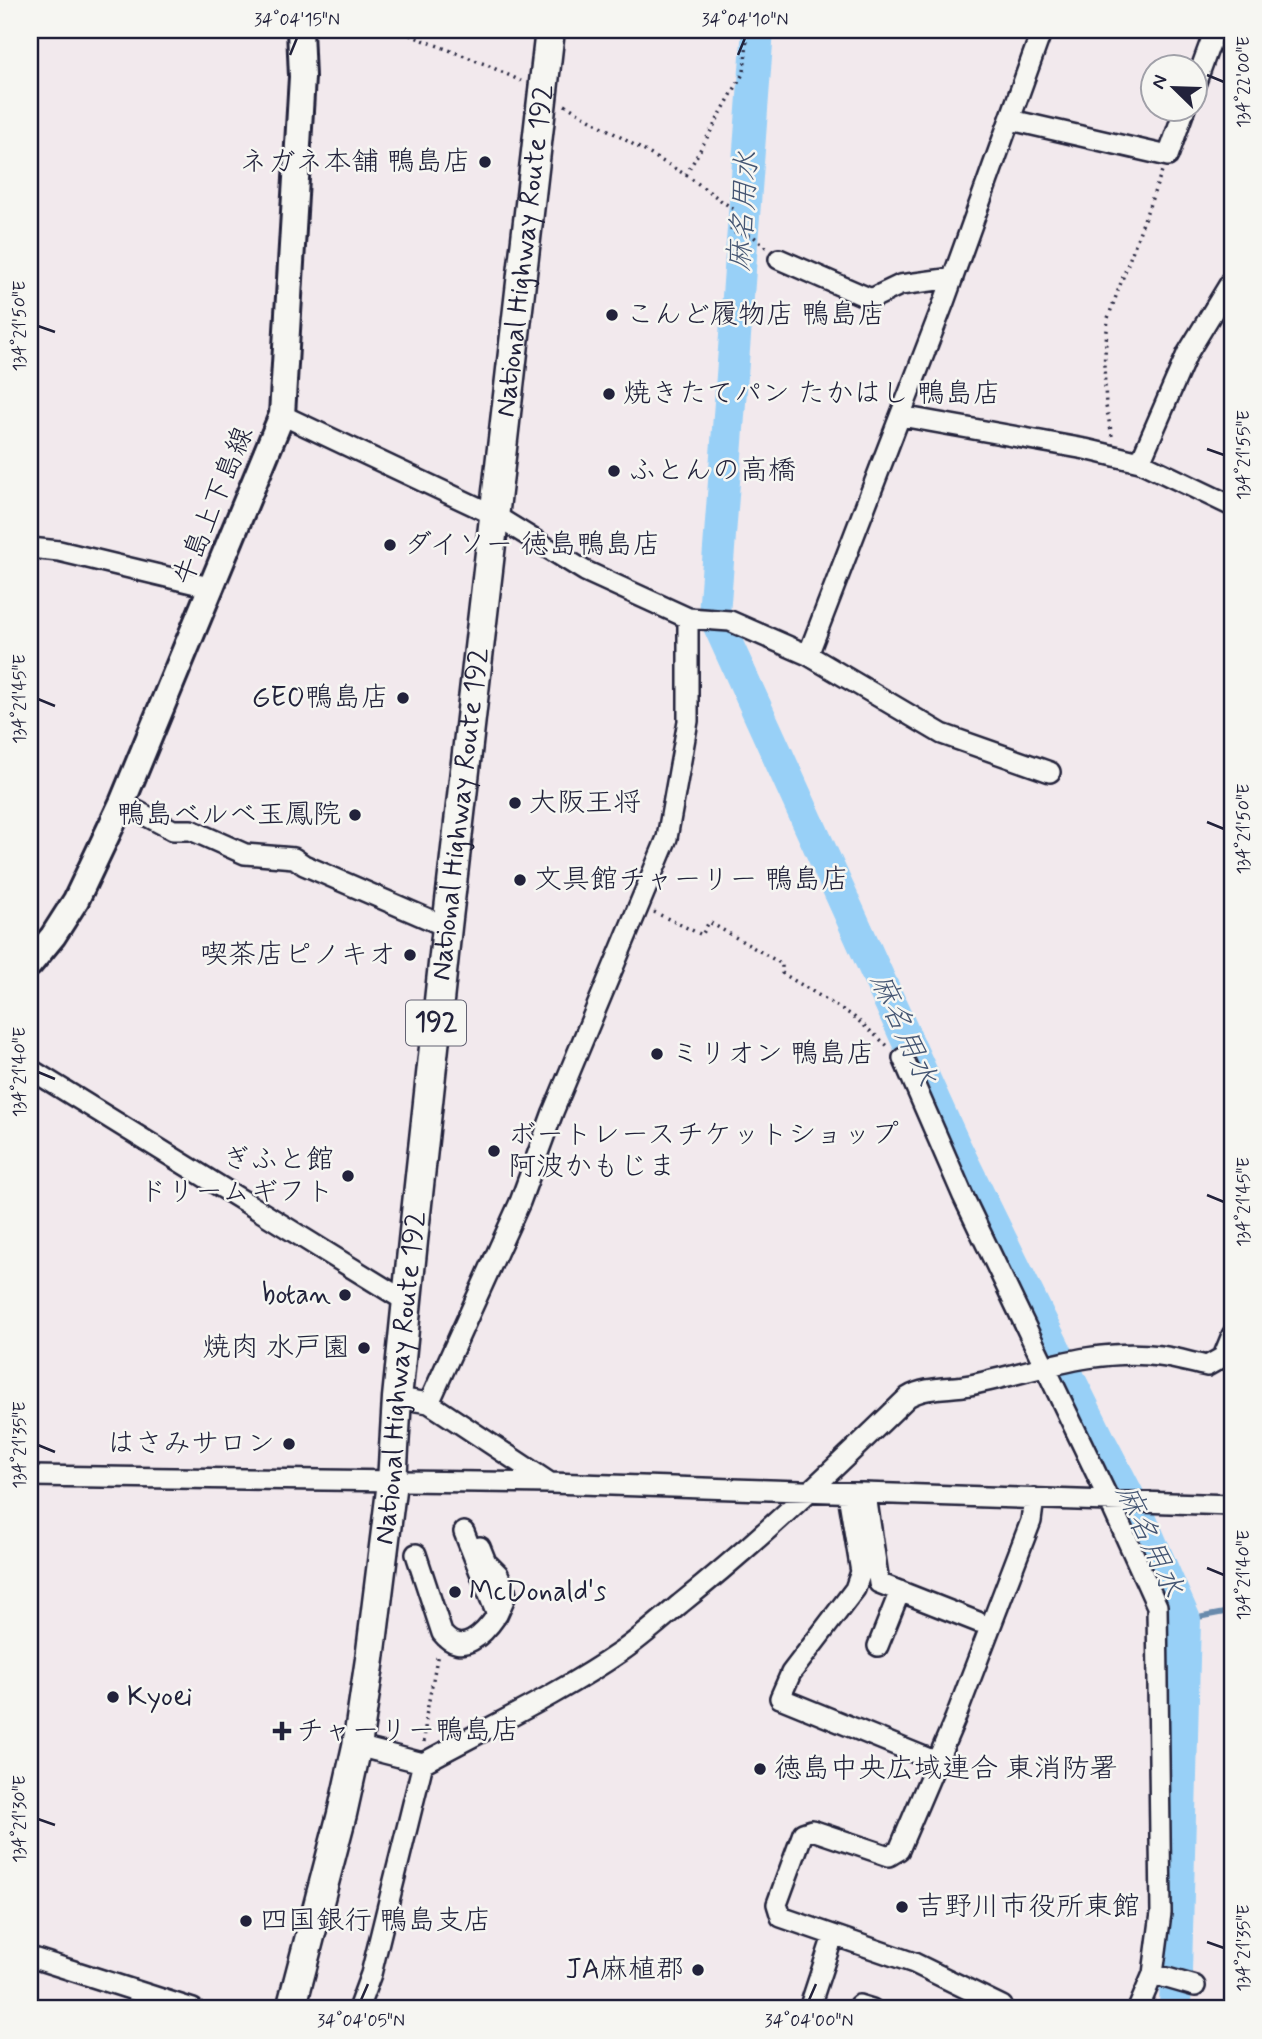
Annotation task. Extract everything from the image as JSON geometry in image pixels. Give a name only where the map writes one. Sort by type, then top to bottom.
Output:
[{"type":"highway","name":"National Highway Route 192","points":[[290,2009],[342,1814],[357,1746],[370,1659],[392,1482],[397,1398],[447,927],[550,30]]},
{"type":"main road","name":"牛島上下島線","points":[[30,964],[53,936],[76,900],[122,803],[213,588],[282,415],[302,77],[300,30]]},
{"type":"street","points":[[808,655],[953,278],[1042,30]]},
{"type":"street","points":[[1207,52],[1215,30]]},
{"type":"street","points":[[1011,120],[1168,156],[1180,122]]},
{"type":"street","points":[[779,259],[871,299],[900,285],[953,278]]},
{"type":"street","points":[[1140,462],[1187,354],[1232,280]]},
{"type":"street","points":[[282,415],[494,515],[585,571],[696,619],[730,621],[808,655],[942,734],[1050,772]]},
{"type":"street","points":[[901,416],[1140,462],[1232,506]]},
{"type":"street","points":[[30,548],[59,551],[213,588]]},
{"type":"street","points":[[429,1403],[520,1202],[553,1112],[667,838],[688,721],[696,619]]},
{"type":"street","points":[[122,803],[173,830],[191,830],[246,854],[294,858],[304,865],[447,927]]},
{"type":"street","points":[[903,1058],[963,1196],[1116,1500],[1157,1606],[1161,1913],[1159,1975],[1138,2009]]},
{"type":"street","points":[[30,1069],[407,1302]]},
{"type":"street","points":[[357,1746],[423,1763],[622,1651],[707,1583],[810,1492],[908,1397],[919,1390],[956,1388],[1073,1360],[1126,1354],[1160,1356],[1207,1366],[1223,1357],[1232,1335]]},
{"type":"street","points":[[397,1398],[429,1403],[550,1483]]},
{"type":"street","points":[[30,1476],[550,1483],[1232,1505]]},
{"type":"street","points":[[857,1495],[879,1583],[978,1622]]},
{"type":"street","points":[[857,1495],[861,1572],[855,1589],[791,1673],[780,1698],[937,1762]]},
{"type":"street","points":[[1000,2009],[1002,2006],[914,1963],[781,1917],[776,1904],[803,1833],[812,1830],[889,1856],[899,1850],[937,1762],[1031,1521],[1034,1498]]},
{"type":"street","points":[[416,1555],[442,1633],[448,1641],[455,1644],[473,1641],[483,1634],[497,1615],[468,1531]]},
{"type":"street","points":[[878,1646],[900,1591]]},
{"type":"street","points":[[358,2009],[382,1935],[423,1763]]},
{"type":"street","points":[[809,2009],[833,1936]]},
{"type":"street","points":[[30,1958],[193,2009]]},
{"type":"street","points":[[1159,1975],[1195,1986]]},
{"type":"street","points":[[858,2009],[859,2005],[872,2009]]},
{"type":"path","points":[[397,30],[485,64],[544,93],[686,175],[733,209],[730,232],[753,236]]},
{"type":"path","points":[[686,175],[744,72],[748,30]]},
{"type":"path","points":[[1115,456],[1106,406],[1104,366],[1108,318],[1168,156]]},
{"type":"path","points":[[639,905],[702,934],[709,922],[782,964],[782,973],[853,1017],[903,1058]]},
{"type":"waterway","name":"麻名用水","points":[[758,30],[714,615],[955,1146],[1141,1520],[1185,1620],[1175,2009]]},
{"type":"waterway","points":[[1185,1620],[1232,1611]]},
{"type":"place","name":"ネガネ本舗 鴨島店","points":[[485,162]]},
{"type":"place","name":"こんど履物店 鴨島店","points":[[612,315]]},
{"type":"place","name":"焼きたてパン たかはし 鴨島店","points":[[609,394]]},
{"type":"place","name":"ふとんの高橋","points":[[614,471]]},
{"type":"place","name":"ダイソー 徳島鴨島店","points":[[390,545]]},
{"type":"place","name":"GEO鴨島店","points":[[403,698]]},
{"type":"place","name":"大阪王将","points":[[515,803]]},
{"type":"place","name":"鴨島ベルベ玉鳳院","points":[[355,815]]},
{"type":"place","name":"文具館チャーリー 鴨島店","points":[[520,880]]},
{"type":"place","name":"喫茶店ピノキオ","points":[[410,955]]},
{"type":"place","name":"ミリオン 鴨島店","points":[[657,1054]]},
{"type":"place","name":"ボートレースチケットショップ 阿波かもじま","points":[[494,1151]]},
{"type":"place","name":"ぎふと館 ドリームギフト","points":[[348,1176]]},
{"type":"place","name":"botan","points":[[345,1295]]},
{"type":"place","name":"焼肉 水戸園","points":[[364,1348]]},
{"type":"place","name":"はさみサロン","points":[[289,1444]]},
{"type":"place","name":"McDonald's","points":[[455,1592]]},
{"type":"place","name":"Kyoei","points":[[113,1697]]},
{"type":"place","name":"チャーリー鴨島店","points":[[282,1731]]},
{"type":"place","name":"徳島中央広域連合 東消防署","points":[[760,1769]]},
{"type":"place","name":"吉野川市役所東館","points":[[902,1907]]},
{"type":"place","name":"四国銀行 鴨島支店","points":[[246,1921]]},
{"type":"place","name":"JA麻植郡","points":[[698,1970]]}]
